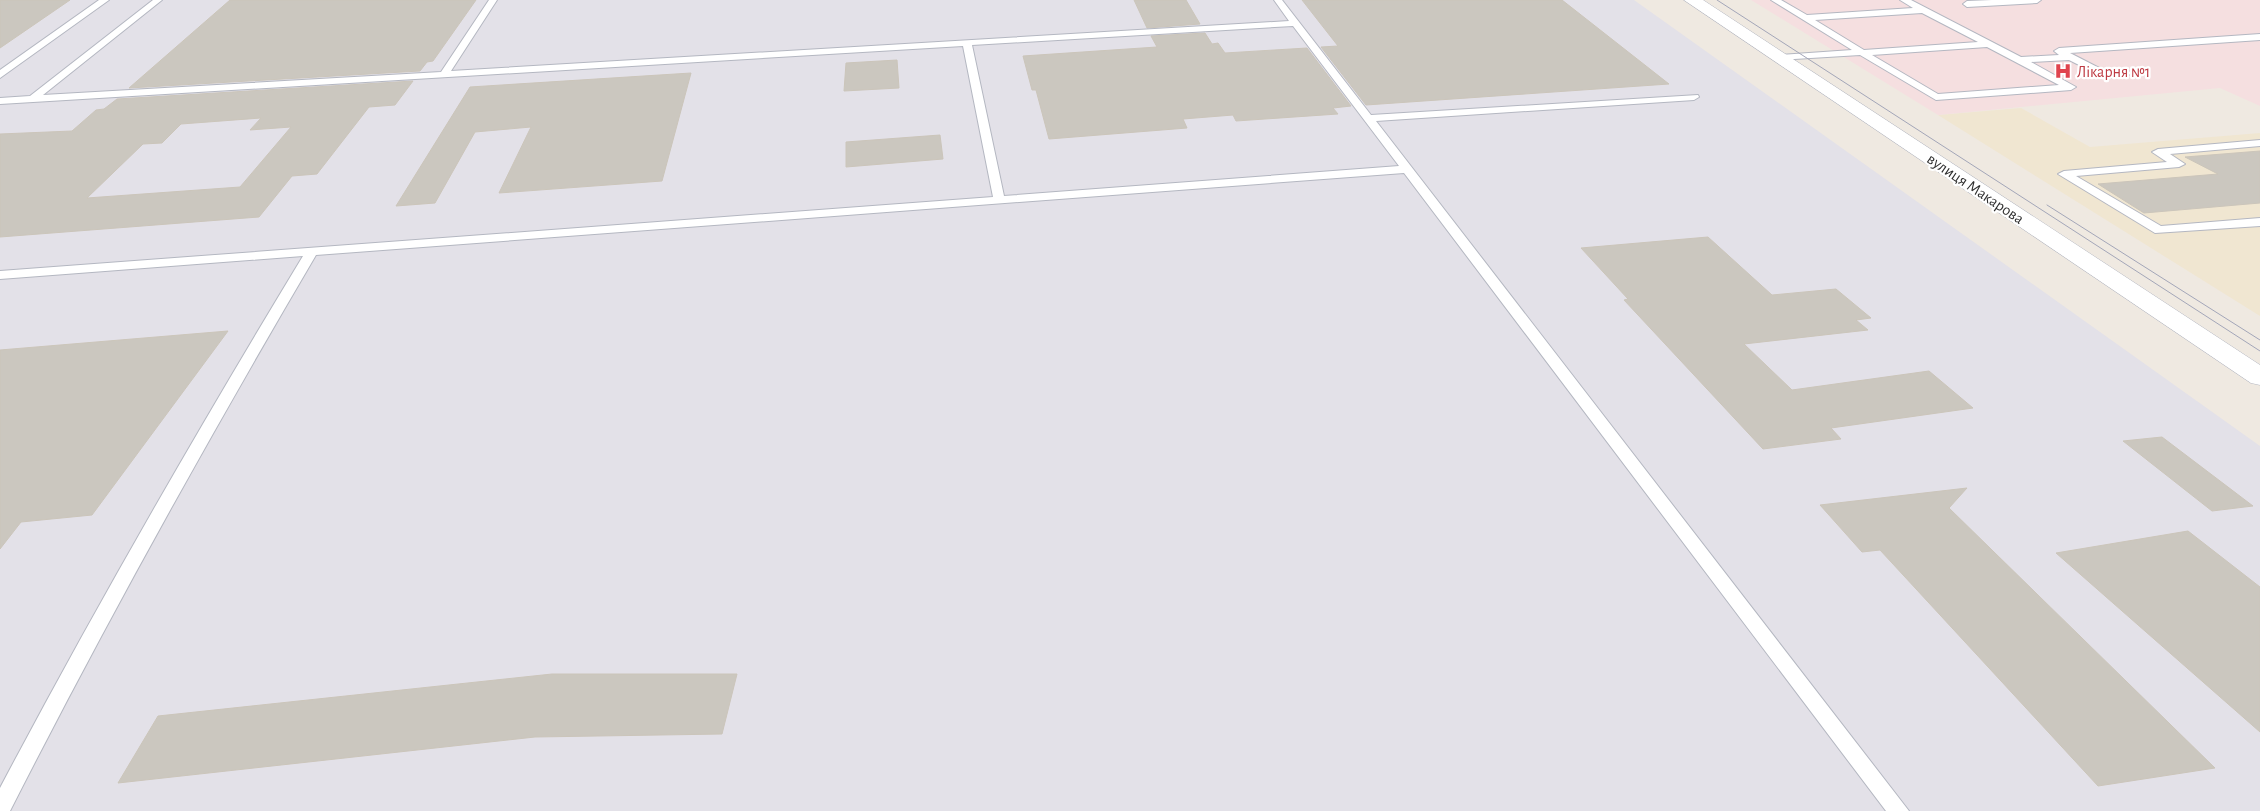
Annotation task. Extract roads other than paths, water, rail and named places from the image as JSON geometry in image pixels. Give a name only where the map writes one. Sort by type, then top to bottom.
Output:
[{"type":"main road","name":"вулиця Макарова","points":[[1692,0],[2260,377]]},
{"type":"lane","points":[[0,75],[105,0]]},
{"type":"lane","points":[[31,100],[158,0]]},
{"type":"lane","points":[[444,74],[493,0]]},
{"type":"lane","points":[[1278,0],[1898,811]]},
{"type":"lane","points":[[1775,0],[1936,96],[2071,86],[1904,0]]},
{"type":"lane","points":[[1967,4],[2037,0]]},
{"type":"lane","points":[[1806,18],[1923,10]]},
{"type":"lane","points":[[0,101],[1295,23]]},
{"type":"lane","points":[[2127,73],[2105,75],[2059,51],[2260,37]]},
{"type":"lane","points":[[967,42],[999,199]]},
{"type":"lane","points":[[1780,58],[1990,44]]},
{"type":"lane","points":[[2021,60],[2070,57]]},
{"type":"lane","points":[[1368,118],[1694,97]]},
{"type":"lane","points":[[2260,143],[2158,152],[2179,164],[2064,174],[2159,230],[2260,222]]},
{"type":"lane","points":[[0,275],[1407,169]]},
{"type":"lane","points":[[0,809],[69,675],[270,321],[312,252]]},
{"type":"tram line","points":[[1717,0],[2260,351]]},
{"type":"tram line","points":[[2047,205],[2260,340]]},
{"type":"place","name":"Лікарня №1","points":[[2063,71]]}]
